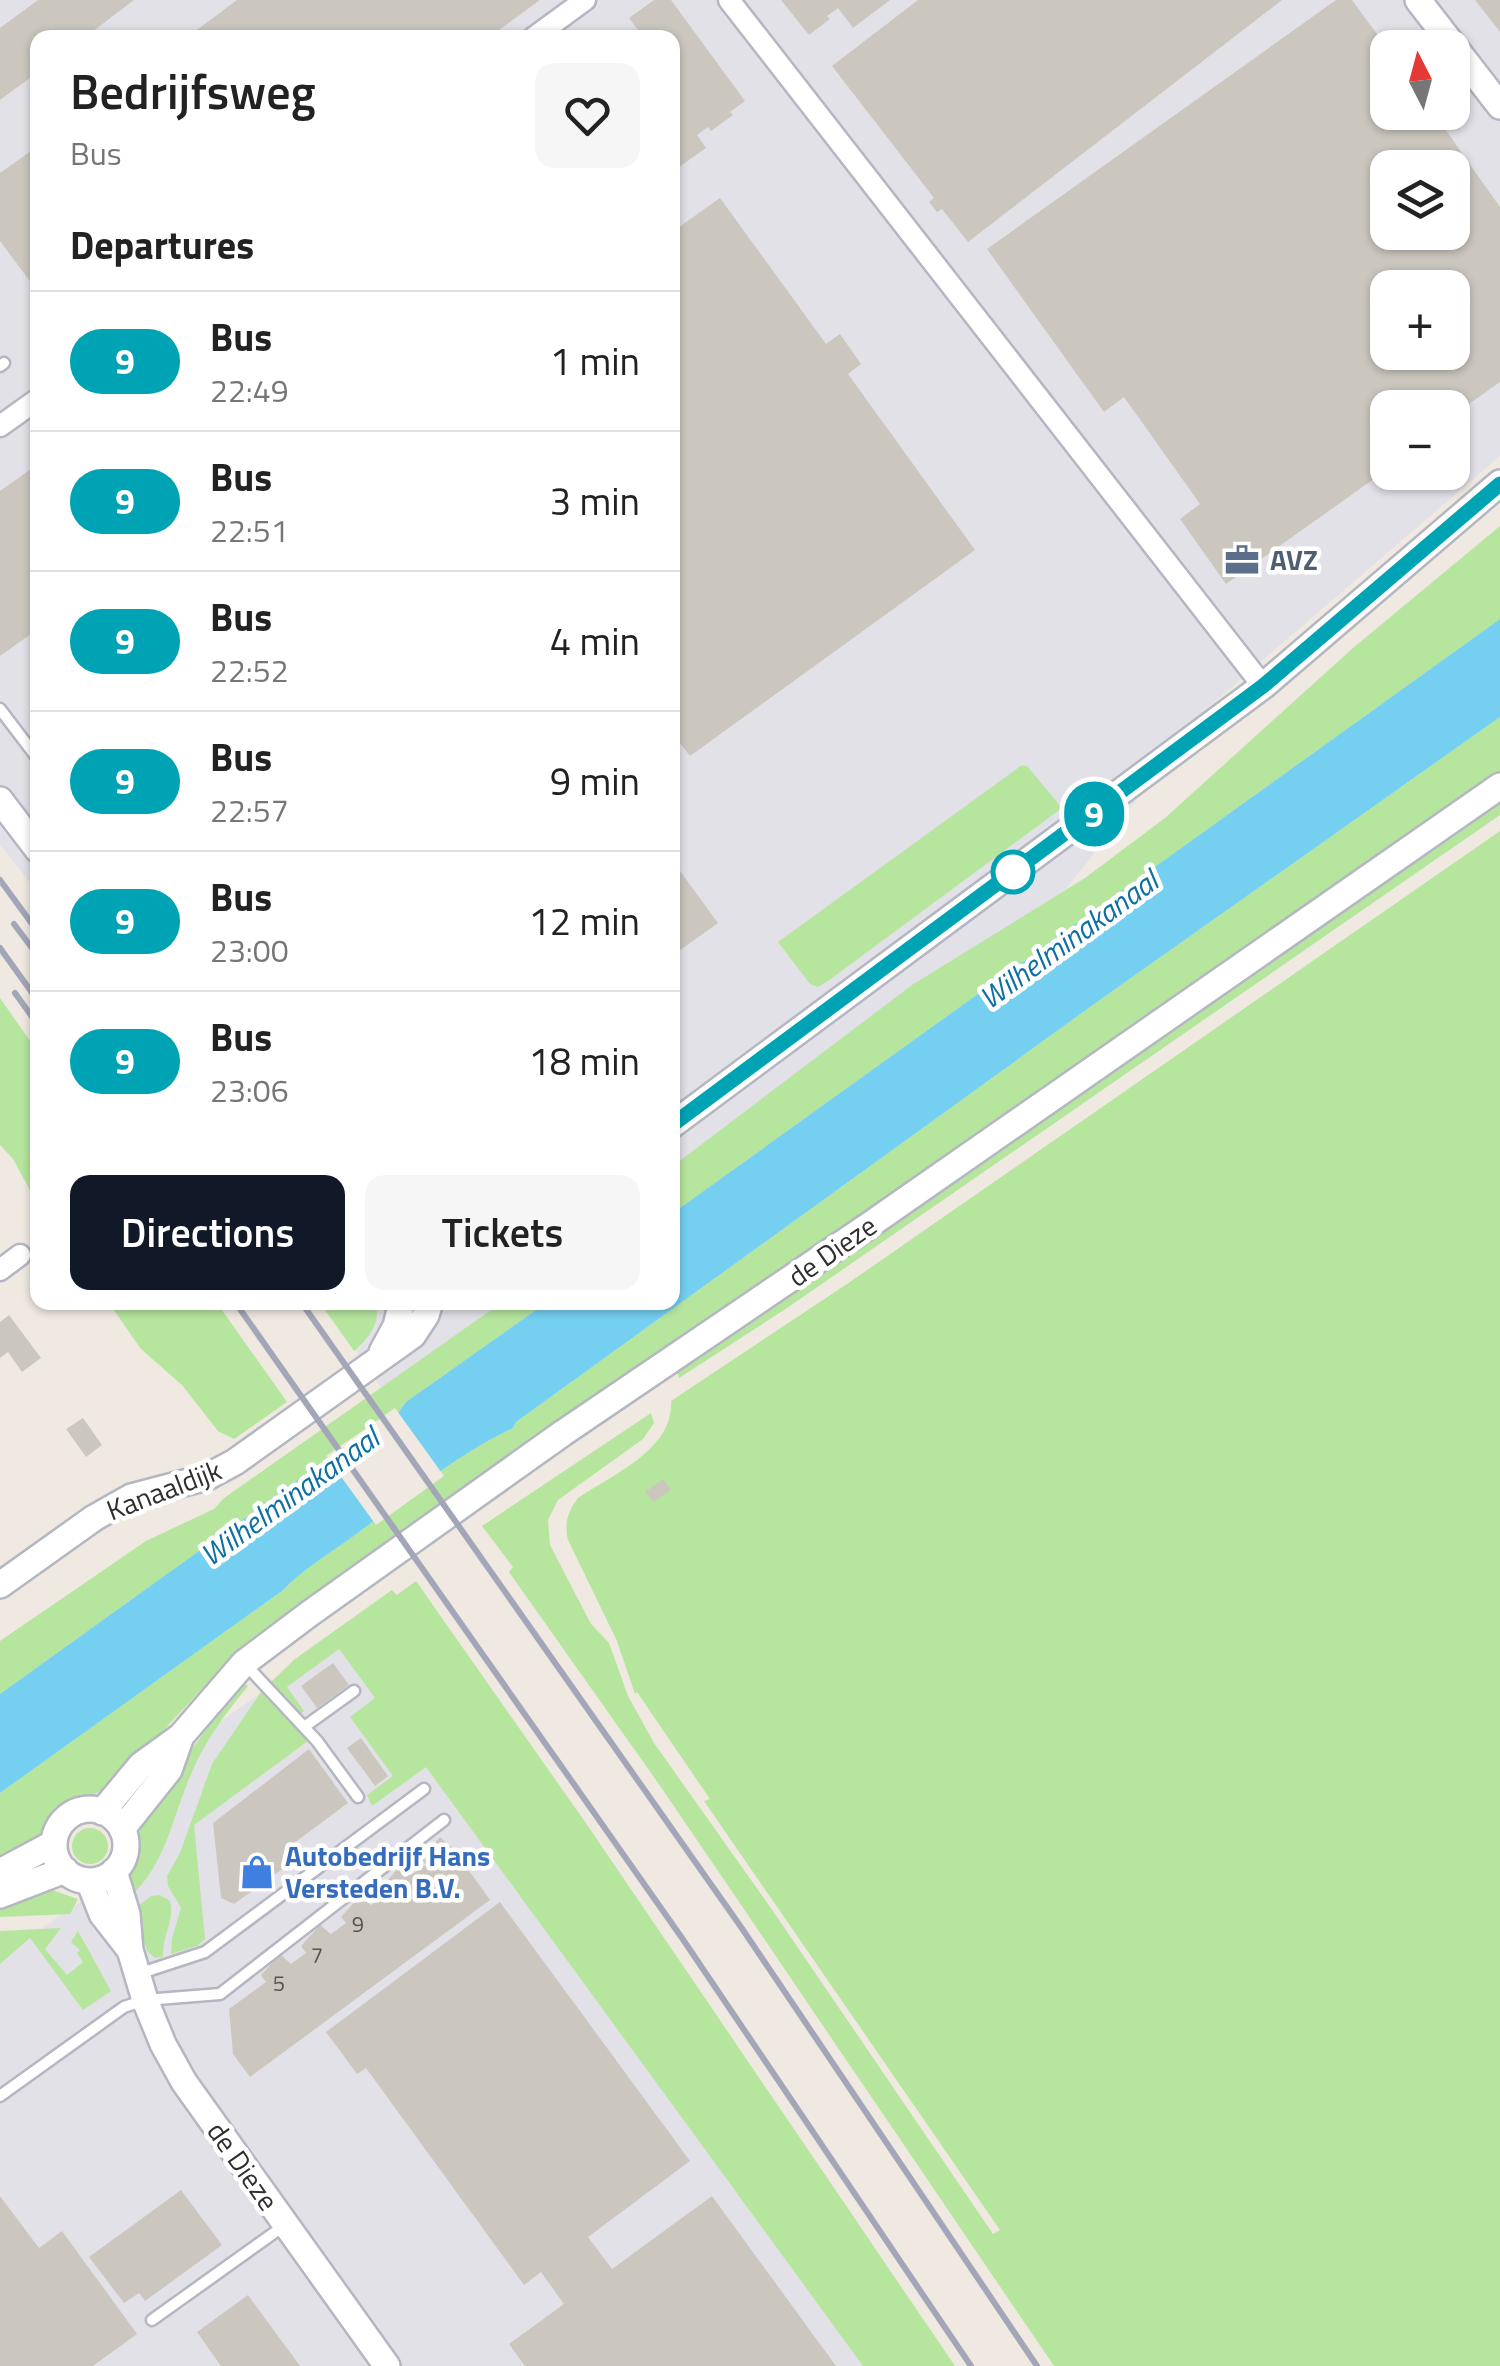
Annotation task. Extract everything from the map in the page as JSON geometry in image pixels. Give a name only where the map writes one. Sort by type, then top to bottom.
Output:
[{"type":"street","points":[[545,30],[585,0]]},
{"type":"street","points":[[730,0],[1263,686]]},
{"type":"street","points":[[1418,0],[1500,106]]},
{"type":"street","points":[[0,426],[30,405]]},
{"type":"street","points":[[680,1119],[1263,686],[1500,484]]},
{"type":"street","name":"de Dieze","points":[[102,1812],[142,1765],[181,1736],[244,1663],[563,1434],[1500,786]]},
{"type":"street","points":[[0,800],[30,839]]},
{"type":"street","points":[[0,1270],[20,1255]]},
{"type":"street","points":[[378,1361],[400,1310]]},
{"type":"street","name":"Kanaaldijk","points":[[0,1586],[94,1518],[131,1497],[207,1477],[235,1462],[413,1334],[428,1310]]},
{"type":"street","name":"de Dieze","points":[[122,1829],[169,1770],[181,1736]]},
{"type":"street","points":[[86,1810],[102,1812],[122,1829],[124,1856],[114,1871],[89,1881],[65,1870],[55,1855],[59,1827],[70,1815],[86,1810]]},
{"type":"street","points":[[0,1872],[54,1843]]},
{"type":"street","points":[[0,1896],[65,1870]]},
{"type":"street","name":"de Dieze","points":[[114,1871],[128,1914],[134,1962],[163,2044],[184,2082],[387,2366]]},
{"type":"street","name":"de Dieze","points":[[89,1881],[102,1914],[134,1962]]},
{"type":"lane","points":[[0,708],[30,747]]},
{"type":"lane","points":[[244,1663],[304,1727],[358,1797]]},
{"type":"lane","points":[[304,1727],[354,1692]]},
{"type":"lane","points":[[134,1962],[205,1952],[424,1789]]},
{"type":"lane","points":[[0,2096],[124,2007],[145,2000],[220,1994],[444,1820]]},
{"type":"lane","points":[[152,2320],[285,2225]]},
{"type":"shaded area","points":[[0,0],[1500,0],[1500,456],[1470,482],[1470,390],[1370,390],[1370,490],[1461,490],[1212,704],[991,984],[680,1208],[680,30],[30,30],[30,883],[0,844]]},
{"type":"shaded area","points":[[363,1310],[537,1310],[398,1413],[347,1338]]},
{"type":"shaded area","points":[[382,1606],[940,2366],[0,2366],[0,1957],[86,1898],[213,1727]]},
{"type":"green space","points":[[1500,526],[1500,619],[680,1208],[680,1161],[912,985],[1085,878],[1165,818],[1353,648]]},
{"type":"green space","points":[[1500,717],[1500,774],[259,1637],[225,1664],[110,1788],[66,1805],[54,1815],[40,1839],[0,1860],[0,1793],[282,1591],[436,1474],[513,1428],[516,1422],[671,1310],[680,1310],[680,1303]]},
{"type":"green space","points":[[1022,765],[1028,767],[1062,808],[828,981],[818,987],[810,984],[778,942]]},
{"type":"green space","points":[[1500,801],[1500,815],[787,1308],[679,1378],[677,1371]]},
{"type":"green space","points":[[1500,831],[1500,2366],[1054,2366],[663,1790],[509,1572],[513,1567],[482,1526],[651,1413],[654,1423],[643,1439],[558,1500],[548,1520],[550,1545],[591,1624],[609,1643],[628,1696],[654,1743],[993,2234],[1000,2230],[704,1801],[710,1799],[635,1694],[617,1641],[568,1540],[569,1513],[578,1498],[652,1446],[663,1433],[671,1401],[847,1284]]},
{"type":"green space","points":[[0,998],[30,1041],[30,1190],[13,1159],[0,1145]]},
{"type":"green space","points":[[114,1310],[222,1310],[287,1402],[234,1439],[218,1431],[182,1385],[141,1349]]},
{"type":"green space","points":[[325,1310],[377,1310],[369,1335],[354,1351]]},
{"type":"green space","points":[[491,1310],[536,1310],[406,1402],[398,1413],[320,1464],[0,1694],[0,1641],[146,1541],[214,1509],[224,1498]]},
{"type":"green space","points":[[416,1581],[590,1829],[955,2366],[863,2366],[426,1767],[372,1806],[367,1795],[393,1776],[350,1717],[375,1698],[339,1649],[287,1687],[304,1711],[300,1714],[271,1682],[295,1659],[392,1590],[397,1595]]},
{"type":"green space","points":[[241,1682],[248,1686],[200,1754],[160,1856],[130,1897],[127,1880],[144,1814]]},
{"type":"green space","points":[[261,1692],[308,1741],[194,1825],[205,1939],[197,1946],[171,1954],[181,1908],[168,1886],[167,1876],[180,1853],[212,1764]]},
{"type":"green space","points":[[90,1828],[103,1833],[108,1846],[103,1859],[90,1864],[77,1859],[72,1846],[77,1833]]},
{"type":"green space","points":[[49,1889],[78,1899],[70,1914],[0,1917],[0,1903]]},
{"type":"green space","points":[[160,1895],[170,1901],[171,1915],[163,1957],[155,1958],[147,1951],[134,1909],[151,1896]]},
{"type":"green space","points":[[61,1928],[45,1949],[67,1975],[83,1962],[77,1953],[80,1950],[71,1942],[78,1931],[111,1991],[83,2010],[30,1938],[0,1964],[0,1931]]},
{"type":"water","name":"Wilhelminakanaal","points":[[1500,619],[1500,717],[680,1303],[680,1208]]},
{"type":"water","name":"Wilhelminakanaal","points":[[536,1310],[671,1310],[516,1422],[513,1428],[436,1474],[282,1591],[0,1793],[0,1694],[320,1464],[398,1413],[406,1402]]},
{"type":"pier","points":[[395,1408],[444,1476],[376,1525],[326,1456]]},
{"type":"building","points":[[38,0],[134,0],[95,30],[30,30],[30,78],[0,100],[0,28]]},
{"type":"building","points":[[237,0],[540,0],[499,30],[197,30]]},
{"type":"building","points":[[654,0],[671,0],[745,101],[711,131],[708,127],[697,135],[706,148],[680,166],[680,30],[638,30],[629,18]]},
{"type":"building","points":[[781,0],[890,0],[853,28],[838,8],[809,35]]},
{"type":"building","points":[[918,0],[1282,0],[968,242],[942,209],[937,212],[929,202],[934,198],[832,66]]},
{"type":"building","points":[[1336,0],[1352,0],[1374,30],[1370,30],[1370,130],[1446,130],[1460,150],[1370,150],[1370,250],[1470,250],[1470,164],[1500,207],[1500,382],[1470,403],[1470,390],[1370,390],[1370,482],[1226,584],[1180,519],[1200,504],[1124,397],[1104,412],[987,249]]},
{"type":"building","points":[[1475,0],[1500,0],[1500,32]]},
{"type":"building","points":[[30,152],[30,281],[0,241],[0,173]]},
{"type":"building","points":[[720,198],[826,344],[840,334],[861,364],[848,374],[975,550],[690,756],[680,743],[680,226]]},
{"type":"building","points":[[30,470],[30,635],[0,656],[0,491]]},
{"type":"building","points":[[680,871],[718,923],[680,950]]},
{"type":"building","points":[[9,1315],[41,1358],[22,1372],[8,1352],[0,1358],[0,1322]]},
{"type":"building","points":[[83,1418],[102,1445],[86,1457],[66,1429]]},
{"type":"building","points":[[663,1479],[671,1490],[653,1502],[645,1492]]},
{"type":"building","points":[[333,1663],[349,1685],[317,1708],[301,1686]]},
{"type":"building","points":[[361,1738],[388,1776],[375,1786],[347,1748]]},
{"type":"building","points":[[309,1749],[348,1803],[286,1849],[295,1860],[234,1904],[221,1898],[213,1823]]},
{"type":"building","points":[[440,1837],[453,1848],[490,1900],[250,2077],[233,2054],[229,2009],[266,1982],[261,1975],[280,1954],[291,1964],[306,1953],[301,1946],[320,1925],[331,1934],[346,1923],[341,1917],[360,1896],[371,1905],[386,1894],[381,1888],[400,1866],[411,1875],[426,1865],[421,1858]]},
{"type":"building","points":[[500,1902],[690,2161],[588,2237],[612,2269],[712,2196],[836,2366],[525,2366],[509,2344],[564,2304],[541,2272],[524,2285],[366,2068],[357,2074],[326,2032]]},
{"type":"building","points":[[181,2190],[222,2245],[145,2301],[139,2293],[124,2303],[89,2257]]},
{"type":"building","points":[[0,2196],[39,2248],[62,2231],[137,2334],[93,2366],[0,2366]]},
{"type":"building","points":[[248,2295],[300,2366],[221,2366],[197,2332]]},
{"type":"railway","points":[[0,880],[30,921]]},
{"type":"railway","points":[[14,924],[30,945]]},
{"type":"railway","points":[[0,948],[30,990]]},
{"type":"railway","points":[[15,993],[30,1014]]},
{"type":"railway","points":[[241,1310],[682,1938],[971,2366]]},
{"type":"railway","points":[[307,1310],[741,1927],[1037,2366]]},
{"type":"bus line","name":"9","points":[[680,1119],[1263,686],[1500,484]]},
{"type":"place","name":"AVZ","points":[[1242,560]]},
{"type":"place","name":"Autobedrijf Hans Versteden B.V.","points":[[257,1872]]}]
